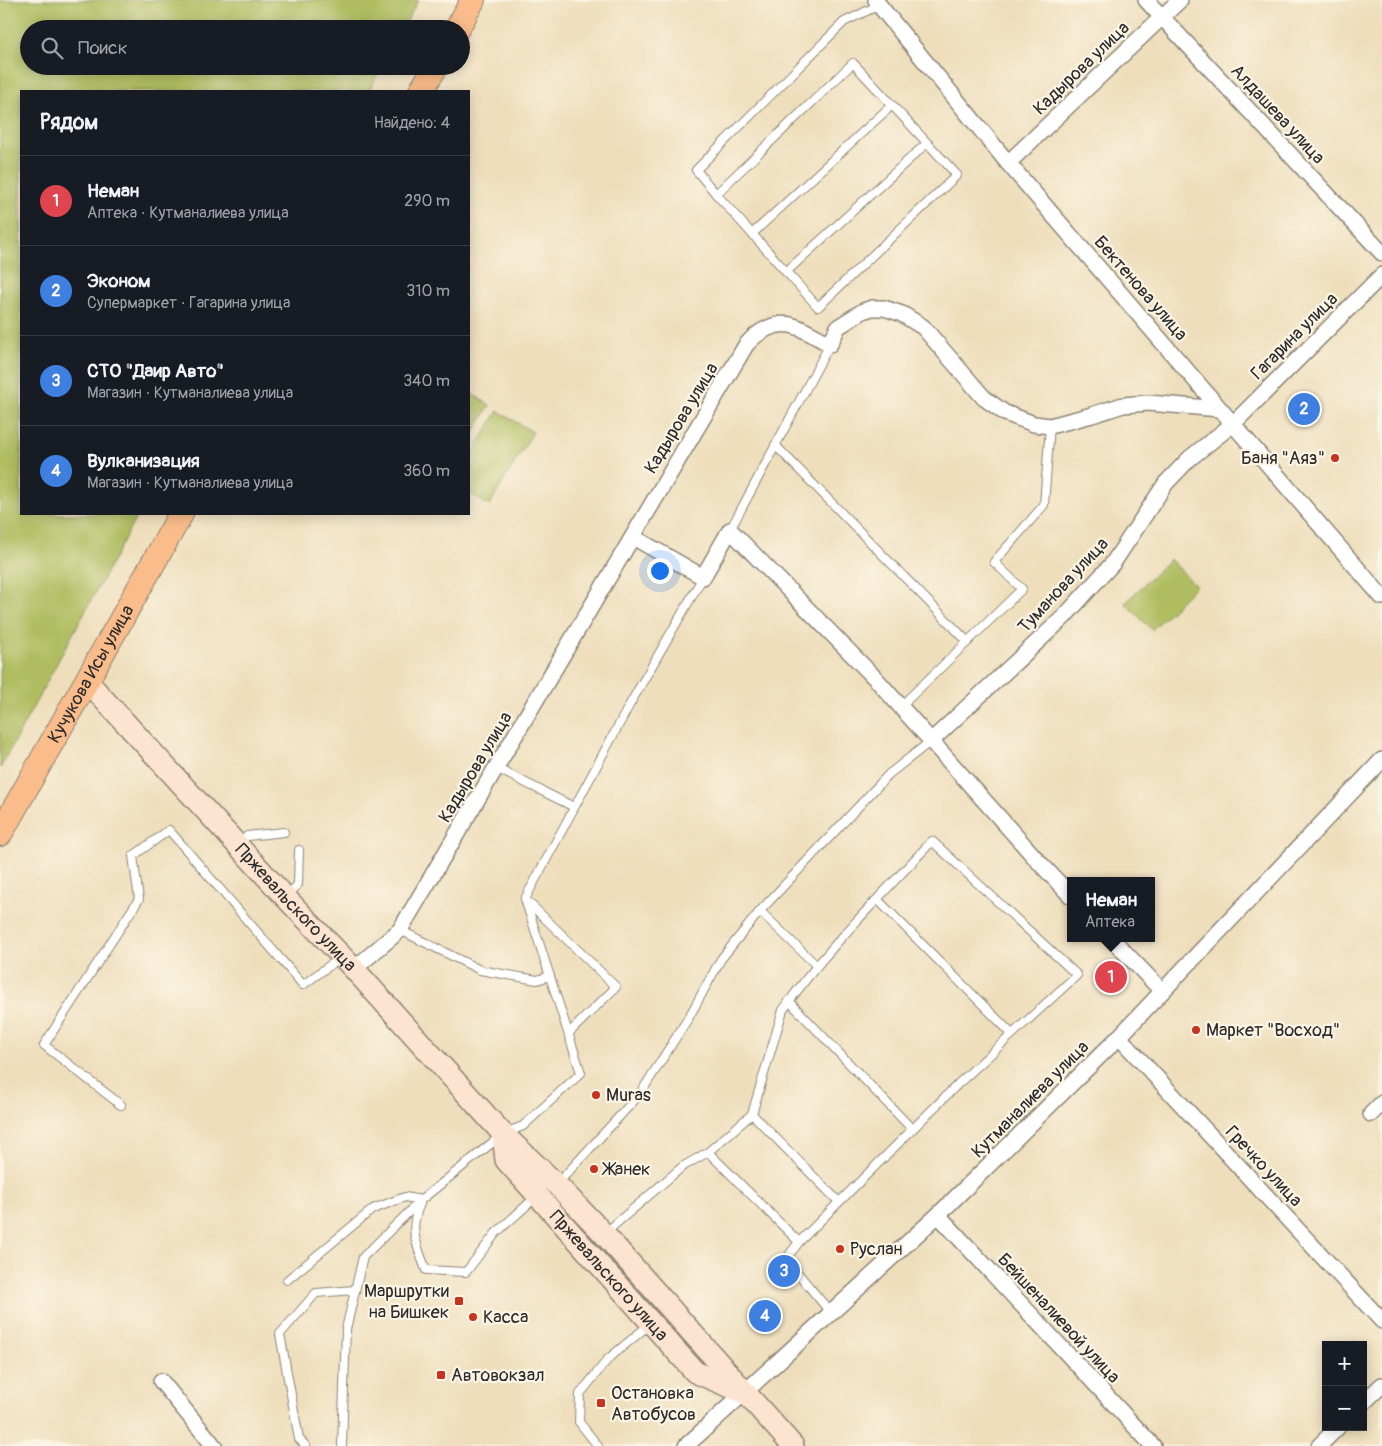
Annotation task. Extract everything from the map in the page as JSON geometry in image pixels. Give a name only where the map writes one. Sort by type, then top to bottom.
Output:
[{"type":"main road","points":[[462,20],[473,0]]},
{"type":"main road","points":[[423,90],[431,75]]},
{"type":"main road","name":"Кучукова Исы улица","points":[[0,834],[181,515]]},
{"type":"main road","name":"Пржевальского улица","points":[[86,681],[348,963],[503,1134],[557,1185],[604,1234],[744,1393],[794,1446]]},
{"type":"main road","name":"Пржевальского улица","points":[[503,1134],[506,1160],[695,1372],[744,1393]]},
{"type":"street","name":"Алдашева улица","points":[[1146,0],[1382,253]]},
{"type":"street","name":"Кадырова улица","points":[[1008,164],[1180,0]]},
{"type":"street","name":"Бектенова улица","points":[[877,2],[1008,164],[1382,597]]},
{"type":"street","name":"Гагарина улица","points":[[1233,424],[1382,275]]},
{"type":"street","points":[[830,344],[838,327],[863,310],[884,308],[902,314],[923,328],[984,398],[1005,413],[1034,424],[1050,426],[1123,405],[1148,403],[1220,409]]},
{"type":"street","name":"Кадырова улица","points":[[348,963],[400,930],[746,345],[762,330],[771,327],[793,325],[830,344]]},
{"type":"street","name":"Туманова улица","points":[[931,741],[1064,617],[1113,563],[1166,483],[1190,458],[1233,424]]},
{"type":"street","points":[[633,537],[703,578],[730,530],[876,680],[1067,892]]},
{"type":"street","name":"Кутманалиева улица","points":[[686,1446],[938,1215],[1119,1037],[1382,760]]},
{"type":"street","points":[[1115,942],[1162,991]]},
{"type":"street","name":"Гречко улица","points":[[1119,1037],[1382,1321]]},
{"type":"street","points":[[1371,1114],[1382,1103]]},
{"type":"street","name":"Бейшеналиевой улица","points":[[938,1215],[1153,1446]]},
{"type":"street","points":[[162,1381],[214,1446]]},
{"type":"street","points":[[1367,1399],[1382,1384]]},
{"type":"street","points":[[1319,1446],[1334,1431]]},
{"type":"lane","points":[[716,194],[853,63],[957,175],[818,307],[716,194],[696,170],[844,22],[877,2]]},
{"type":"lane","points":[[752,234],[892,105]]},
{"type":"lane","points":[[786,272],[928,143]]},
{"type":"lane","points":[[730,530],[830,344]]},
{"type":"lane","points":[[900,707],[1022,589],[994,562],[1044,504],[1050,426]]},
{"type":"lane","points":[[775,445],[968,642]]},
{"type":"lane","points":[[342,1446],[346,1329],[363,1257],[421,1200],[503,1134],[523,1126],[581,1073],[525,899],[630,704],[703,578]]},
{"type":"lane","points":[[557,1185],[640,1094],[689,1017],[721,959],[760,911],[889,774],[931,741]]},
{"type":"lane","points":[[496,768],[574,807]]},
{"type":"lane","points":[[121,1105],[44,1045],[139,899],[133,856],[169,830],[303,985],[348,963]]},
{"type":"lane","points":[[238,846],[247,836],[284,832]]},
{"type":"lane","points":[[604,1234],[682,1167],[708,1152],[752,1114],[782,1010],[817,966],[932,841],[1076,975],[912,1129],[799,1242],[786,1259],[831,1314]]},
{"type":"lane","points":[[286,898],[298,884],[300,850]]},
{"type":"lane","points":[[525,899],[616,987],[569,1033]]},
{"type":"lane","points":[[878,900],[1012,1034]]},
{"type":"lane","points":[[760,911],[817,966]]},
{"type":"lane","points":[[400,930],[480,970],[537,980],[550,976]]},
{"type":"lane","points":[[789,1001],[912,1129]]},
{"type":"lane","points":[[752,1114],[839,1202]]},
{"type":"lane","points":[[708,1152],[799,1242]]},
{"type":"lane","points":[[421,1200],[414,1215],[413,1229],[426,1270],[466,1272],[496,1233],[537,1196]]},
{"type":"lane","points":[[287,1280],[373,1208],[405,1197],[421,1200]]},
{"type":"lane","points":[[306,1446],[299,1439],[280,1334],[316,1293],[355,1290]]},
{"type":"lane","points":[[598,1446],[579,1422],[580,1394],[608,1359],[651,1323]]},
{"type":"green space","points":[[0,0],[418,0],[408,20],[20,20],[20,75],[377,75],[370,90],[20,90],[20,515],[137,515],[0,768]]},
{"type":"green space","points":[[470,393],[490,405],[470,438]]},
{"type":"green space","points":[[498,411],[533,432],[489,506],[470,494],[470,457]]},
{"type":"green space","points":[[1170,559],[1196,586],[1152,630],[1125,603]]},
{"type":"place","name":"Эконом","points":[[1304,409]]},
{"type":"place","name":"Баня \"Аяз\"","points":[[1335,458]]},
{"type":"place","name":"Неман","points":[[1111,977]]},
{"type":"place","name":"Маркет \"Восход\"","points":[[1196,1030]]},
{"type":"place","name":"Muras","points":[[596,1095]]},
{"type":"place","name":"Жанек","points":[[594,1169]]},
{"type":"place","name":"Руслан","points":[[840,1249]]},
{"type":"place","name":"СТО \"Даир Авто\"","points":[[784,1271]]},
{"type":"place","name":"Маршрутки на Бишкек","points":[[459,1301]]},
{"type":"place","name":"Вулканизация","points":[[765,1316]]},
{"type":"place","name":"Касса","points":[[473,1317]]},
{"type":"place","name":"Автовокзал","points":[[441,1375]]},
{"type":"place","name":"Остановка Автобусов","points":[[601,1403]]}]
